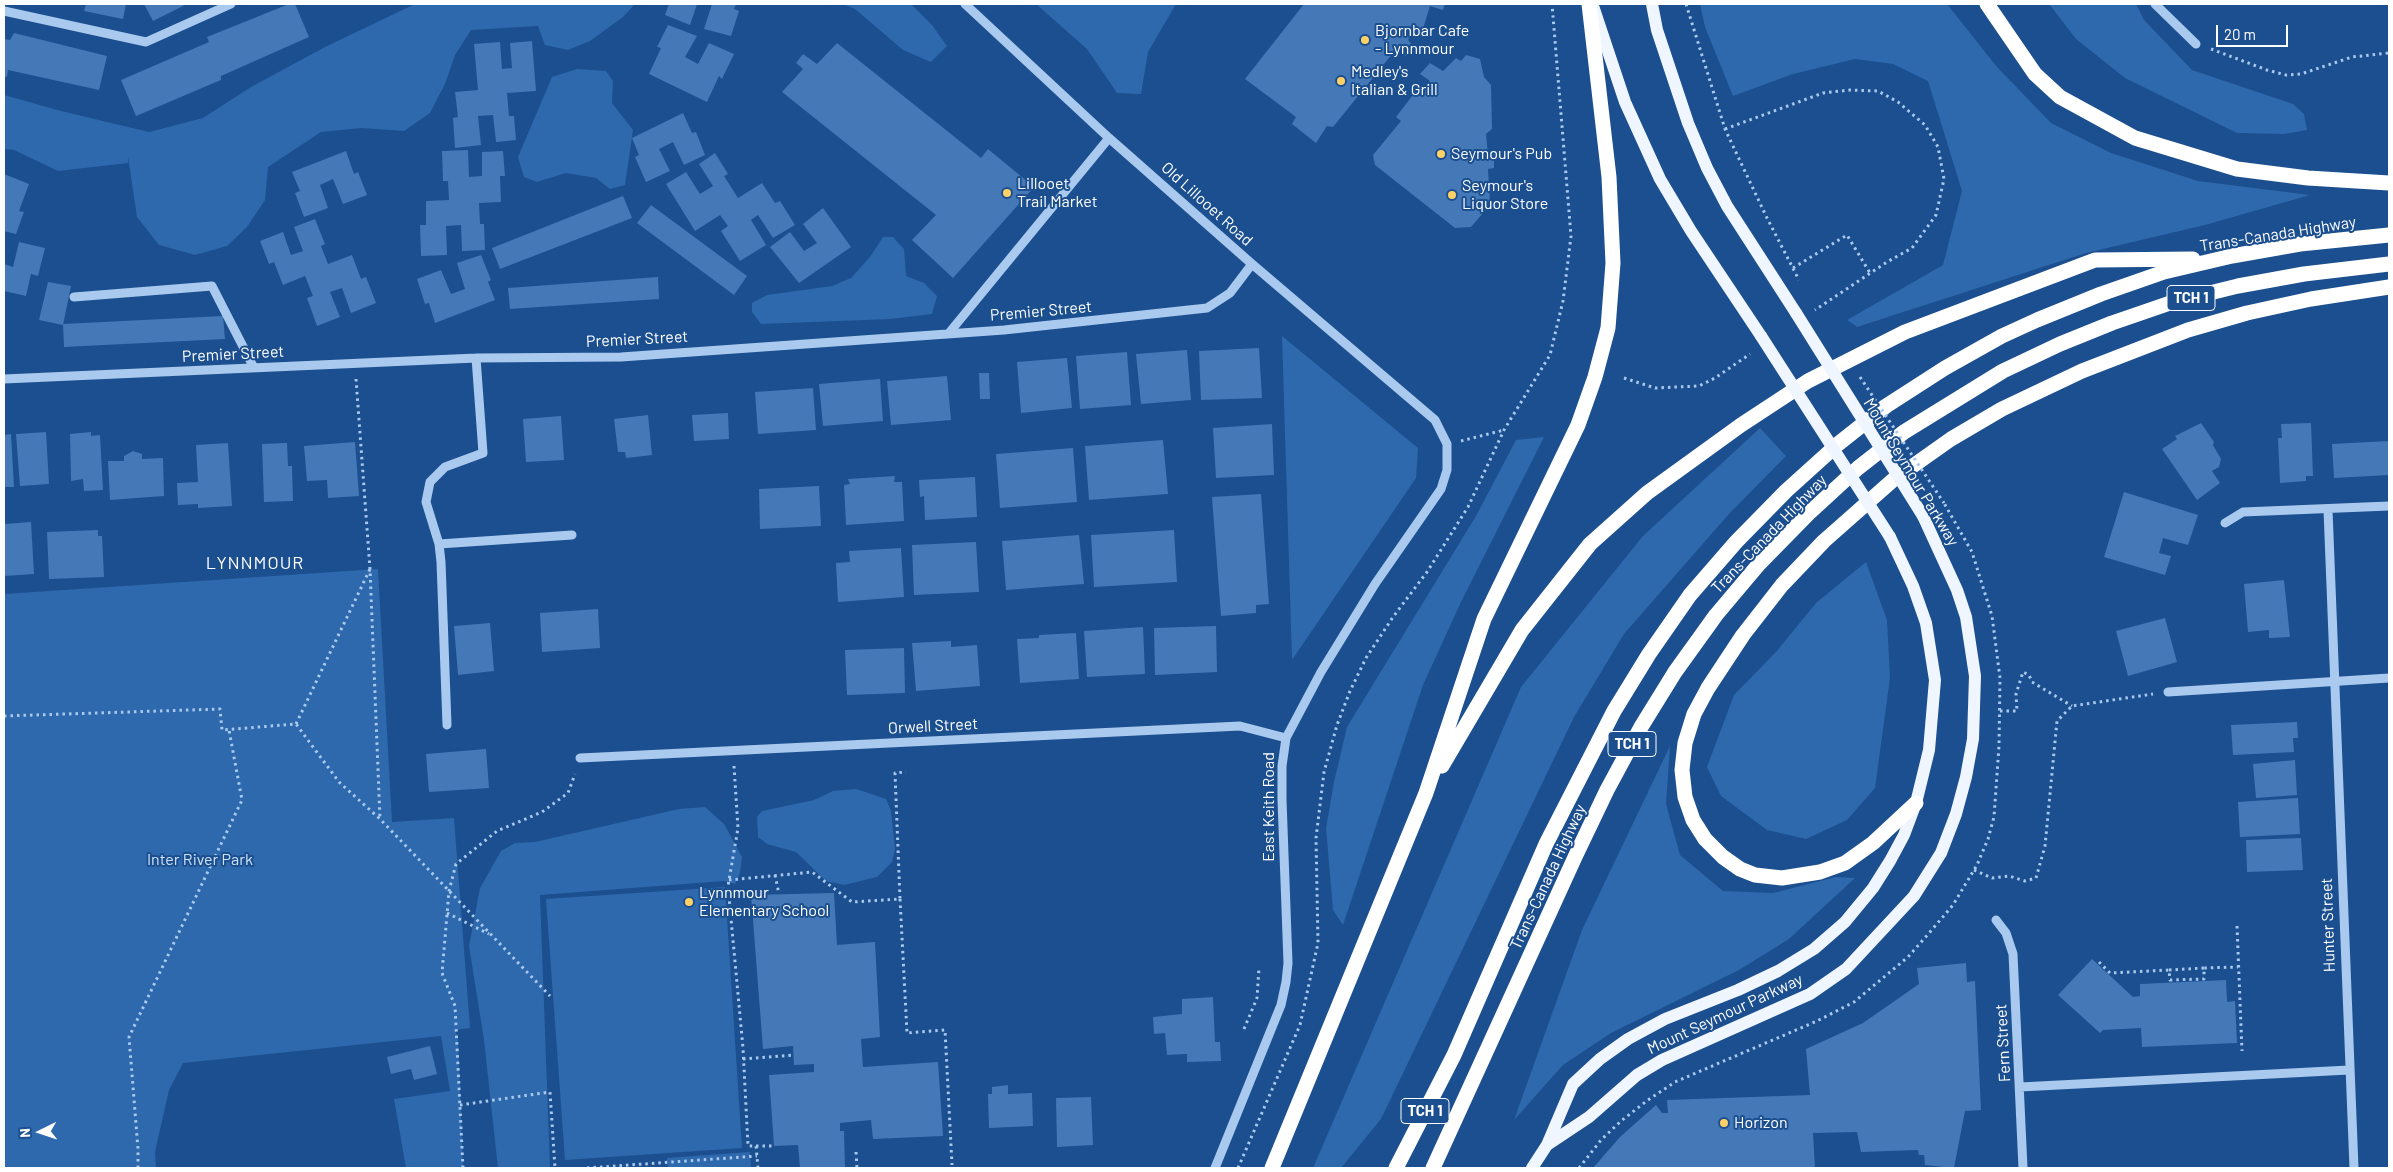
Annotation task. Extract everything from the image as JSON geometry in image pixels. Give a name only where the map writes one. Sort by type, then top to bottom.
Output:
[{"type":"highway","points":[[1272,1168],[1426,793],[1484,620],[1578,425],[1595,377],[1608,328],[1614,263],[1609,177],[1591,4]]},
{"type":"highway","points":[[1987,4],[2035,74],[2060,97],[2086,113],[2135,138],[2237,168],[2308,178],[2389,183]]},
{"type":"highway","name":"Trans-Canada Highway","points":[[1396,1168],[1454,1055],[1546,844],[1614,712],[1649,654],[1690,595],[1736,542],[1786,491],[1838,444],[1886,406],[1945,368],[2002,336],[2092,298],[2164,272],[2219,259],[2300,244],[2389,235]]},
{"type":"highway","points":[[1426,793],[1522,630],[1590,544],[1647,493],[1741,425],[1808,381],[1905,332],[2095,260],[2219,259]]},
{"type":"highway","name":"Trans-Canada Highway","points":[[1435,1168],[1579,849],[1641,727],[1675,672],[1716,615],[1759,564],[1808,514],[1858,468],[1904,432],[2003,371],[2060,344],[2112,323],[2173,302],[2238,286],[2304,274],[2389,264]]},
{"type":"highway","points":[[1916,803],[1873,843],[1844,862],[1820,872],[1782,878],[1755,875],[1723,857],[1705,839],[1693,820],[1685,797],[1682,770],[1685,743],[1694,714],[1708,688],[1743,635],[1782,585],[1824,541],[1893,480],[1951,439],[2035,393],[2126,352],[2188,330],[2247,313],[2311,299],[2389,286]]},
{"type":"main road","name":"Mount Seymour Parkway","points":[[1547,1144],[1573,1084],[1628,1038],[1778,971],[1814,949],[1845,922],[1873,888],[1890,861],[1904,835],[1916,803],[1929,750],[1935,680],[1926,623],[1913,586],[1890,537],[1761,336],[1690,231],[1660,179],[1625,102],[1591,4]]},
{"type":"main road","name":"Mount Seymour Parkway","points":[[1547,1144],[1589,1117],[1637,1075],[1662,1060],[1810,994],[1846,969],[1914,896],[1941,853],[1956,814],[1966,777],[1973,739],[1975,676],[1966,617],[1957,590],[1923,516],[1727,206],[1707,168],[1688,123],[1657,30],[1652,4]]},
{"type":"main road","points":[[1532,1168],[1547,1144]]},
{"type":"street","points":[[4,11],[146,42],[231,4]]},
{"type":"street","name":"Old Lillooet Road","points":[[965,4],[1109,138],[1434,420]]},
{"type":"street","points":[[2155,4],[2196,44]]},
{"type":"street","points":[[949,333],[1109,138]]},
{"type":"street","name":"Premier Street","points":[[4,379],[476,358],[621,357],[1004,330],[1208,308],[1220,302],[1230,293],[1252,264]]},
{"type":"street","points":[[74,297],[212,286],[254,368]]},
{"type":"street","points":[[447,725],[442,562],[439,544],[426,502],[430,482],[445,467],[483,453],[476,358]]},
{"type":"street","name":"East Keith Road","points":[[1215,1168],[1281,1005],[1286,982],[1288,963],[1282,766],[1286,738],[1321,672],[1365,600],[1441,489],[1447,470],[1447,444],[1434,420]]},
{"type":"street","points":[[2225,523],[2243,512],[2389,506]]},
{"type":"street","name":"Hunter Street","points":[[2328,510],[2333,681],[2354,1168]]},
{"type":"street","points":[[439,544],[572,535]]},
{"type":"street","points":[[2168,692],[2389,678]]},
{"type":"street","name":"Orwell Street","points":[[580,758],[1240,726],[1286,738]]},
{"type":"street","name":"Fern Street","points":[[1996,920],[2006,933],[2013,954],[2023,1168]]},
{"type":"street","points":[[2020,1088],[2349,1070]]},
{"type":"path","points":[[1238,1168],[1300,1025],[1318,943],[1316,838],[1324,772],[1337,725],[1350,690],[1366,658],[1392,617],[1427,572],[1468,507],[1504,430],[1550,355],[1563,301],[1570,236],[1552,4]]},
{"type":"path","points":[[1686,4],[1725,129],[1802,286]]},
{"type":"path","points":[[2196,44],[2286,75],[2301,74],[2352,57],[2389,53]]},
{"type":"path","points":[[1725,129],[1823,93],[1850,90],[1878,92],[1898,102],[1925,125],[1938,147],[1944,179],[1936,215],[1912,248],[1870,273],[1815,312],[1812,303]]},
{"type":"path","points":[[1793,268],[1847,235],[1870,273]]},
{"type":"path","points":[[1624,378],[1655,388],[1699,386],[1715,378],[1756,351]]},
{"type":"path","points":[[354,364],[370,569],[380,819]]},
{"type":"path","points":[[1856,370],[1944,503]]},
{"type":"path","points":[[1447,444],[1504,430]]},
{"type":"path","points":[[296,724],[370,569]]},
{"type":"path","points":[[2000,711],[2016,711],[2016,694],[2023,672],[2029,675],[2032,682],[2072,706]]},
{"type":"path","points":[[1974,870],[1992,878],[2009,876],[2025,881],[2036,878],[2045,846],[2057,721],[2072,706],[2168,692]]},
{"type":"path","points":[[4,716],[220,709],[222,730],[296,724]]},
{"type":"path","points":[[296,724],[338,782],[380,819],[550,996]]},
{"type":"path","points":[[138,1168],[129,1037],[242,800],[229,730]]},
{"type":"path","points":[[732,751],[738,828],[729,880],[744,1060],[748,1146],[774,1146]]},
{"type":"path","points":[[463,1168],[456,1006],[442,973],[449,891],[456,864],[497,831],[542,812],[568,793],[580,758]]},
{"type":"path","points":[[906,772],[895,773],[907,1033],[945,1030],[952,1165]]},
{"type":"path","points":[[729,880],[812,872],[852,902],[900,899]]},
{"type":"path","points":[[775,875],[779,894]]},
{"type":"path","points":[[1579,1168],[1601,1140],[1621,1122],[1648,1100],[1675,1082],[1817,1021],[1854,1002],[1908,956],[1953,905]]},
{"type":"path","points":[[447,913],[492,935]]},
{"type":"path","points":[[2236,926],[2242,1052]]},
{"type":"path","points":[[2099,962],[2110,973],[2238,967]]},
{"type":"path","points":[[1244,1029],[1256,998],[1259,968]]},
{"type":"path","points":[[2169,970],[2170,980],[2204,979],[2204,968]]},
{"type":"path","points":[[744,1060],[794,1055]]},
{"type":"path","points":[[460,1105],[550,1092],[555,1168]]},
{"type":"path","points":[[756,1146],[758,1168]]},
{"type":"path","points":[[856,1152],[857,1168]]},
{"type":"path","points":[[587,1168],[757,1156]]},
{"type":"green space","points":[[415,4],[635,4],[623,17],[590,41],[568,50],[545,45],[538,26],[471,30],[455,55],[445,84],[430,113],[404,131],[361,128],[321,132],[268,167],[265,200],[247,227],[227,246],[195,255],[159,245],[137,217],[128,157],[128,163],[58,171],[14,150],[4,149],[4,95],[149,132],[203,118],[251,87],[325,47]]},
{"type":"green space","points":[[843,4],[911,4],[932,25],[947,46],[931,62],[903,50],[855,9]]},
{"type":"green space","points":[[1036,4],[1176,4],[1148,52],[1141,94],[1117,93],[1087,49]]},
{"type":"green space","points":[[1700,4],[1947,4],[1997,67],[2051,123],[2111,153],[2198,181],[2310,195],[2205,225],[2086,253],[1857,327],[1847,320],[1943,265],[1962,191],[1928,81],[1893,64],[1855,59],[1793,74],[1733,96],[1705,27]]},
{"type":"green space","points":[[2049,4],[2136,4],[2144,20],[2192,70],[2293,104],[2304,114],[2307,130],[2284,134],[2237,133],[2125,78],[2076,39]]},
{"type":"green space","points":[[577,69],[606,71],[613,81],[612,103],[633,130],[625,185],[610,189],[596,178],[566,173],[537,182],[524,177],[518,157],[552,77]]},
{"type":"green space","points":[[883,237],[893,237],[904,249],[906,276],[924,283],[937,296],[932,314],[891,319],[761,324],[752,312],[752,303],[767,295],[832,286],[851,278],[870,257]]},
{"type":"green space","points":[[1282,336],[1418,448],[1416,478],[1292,660]]},
{"type":"green space","points":[[1760,428],[1786,456],[1728,515],[1624,634],[1574,717],[1381,1119],[1341,1168],[1313,1168],[1521,687],[1643,536]]},
{"type":"green space","points":[[1544,437],[1461,602],[1423,685],[1343,925],[1333,910],[1326,828],[1334,782],[1347,727],[1476,516],[1516,440]]},
{"type":"green space","points":[[1866,562],[1887,620],[1890,678],[1875,788],[1847,820],[1806,839],[1767,830],[1721,796],[1707,767],[1734,695],[1776,652],[1816,603]]},
{"type":"green space","name":"Inter River Park","points":[[378,569],[392,822],[454,818],[470,1028],[455,1030],[458,1038],[463,1168],[406,1168],[394,1099],[450,1091],[441,1036],[183,1063],[169,1090],[155,1152],[156,1168],[4,1168],[4,594]]},
{"type":"green space","points":[[1670,746],[1666,804],[1680,855],[1723,891],[1773,893],[1836,877],[1855,878],[1789,939],[1739,970],[1611,1033],[1563,1065],[1514,1120],[1582,930]]},
{"type":"green space","points":[[856,789],[886,799],[891,811],[895,849],[892,862],[877,877],[844,885],[826,881],[796,852],[767,844],[758,837],[757,817],[762,811],[814,800],[833,791]]},
{"type":"green space","points":[[705,807],[724,824],[742,857],[740,873],[735,884],[724,881],[540,895],[550,1168],[498,1168],[484,1040],[469,946],[480,888],[501,851],[515,843],[535,842],[679,809]]},
{"type":"green space","points":[[725,887],[742,1148],[565,1160],[546,899]]},
{"type":"green space","points":[[750,1152],[751,1168],[668,1168],[667,1158]]},
{"type":"building","points":[[86,4],[126,4],[123,19],[84,11]]},
{"type":"building","points":[[144,4],[187,4],[153,21]]},
{"type":"building","points":[[289,4],[295,4],[309,37],[221,76],[221,80],[136,116],[121,80],[209,42],[207,37]]},
{"type":"building","points":[[669,4],[697,4],[690,25],[665,15]]},
{"type":"building","points":[[712,4],[736,4],[734,9],[739,11],[731,36],[704,29]]},
{"type":"building","points":[[1304,4],[1445,4],[1443,10],[1430,6],[1422,32],[1413,30],[1408,40],[1414,47],[1406,56],[1399,52],[1393,53],[1333,127],[1327,126],[1316,143],[1292,124],[1296,117],[1245,79]]},
{"type":"building","points":[[668,25],[697,36],[685,57],[698,64],[709,43],[734,54],[722,79],[719,76],[707,102],[649,74],[661,48],[657,47]]},
{"type":"building","points":[[14,33],[107,56],[99,90],[8,70],[7,77],[4,76],[4,39],[10,40]]},
{"type":"building","points":[[532,41],[536,91],[507,93],[509,116],[514,116],[516,140],[496,142],[493,115],[478,116],[481,145],[455,148],[453,118],[458,117],[455,92],[478,90],[474,44],[500,42],[502,69],[512,68],[510,43]]},
{"type":"building","points":[[837,43],[981,158],[988,149],[1034,187],[953,278],[912,240],[936,215],[782,92],[803,69],[796,63],[803,54],[817,64]]},
{"type":"building","points":[[1466,55],[1480,59],[1484,77],[1491,85],[1492,129],[1486,134],[1488,155],[1494,155],[1494,168],[1488,169],[1490,205],[1471,227],[1455,228],[1375,165],[1373,155],[1401,121],[1396,117],[1419,87],[1424,90],[1430,81],[1420,74],[1430,63],[1443,71],[1456,58],[1461,61]]},
{"type":"building","points":[[683,113],[692,133],[696,132],[705,155],[684,165],[673,142],[659,149],[670,171],[646,182],[635,157],[639,155],[632,138]]},
{"type":"building","points":[[468,150],[469,177],[482,176],[482,152],[503,151],[505,176],[500,176],[501,202],[479,203],[480,224],[484,224],[485,250],[462,251],[461,225],[446,226],[447,255],[421,256],[420,225],[426,225],[426,201],[449,200],[448,181],[443,181],[442,151]]},
{"type":"building","points":[[346,151],[354,174],[358,172],[367,195],[343,204],[333,179],[320,185],[328,208],[304,217],[295,193],[300,191],[292,172]]},
{"type":"building","points":[[715,153],[728,174],[724,176],[738,198],[762,183],[775,203],[780,201],[795,225],[773,238],[758,215],[751,220],[766,245],[740,261],[721,231],[728,226],[720,215],[695,231],[666,184],[686,172],[700,194],[713,186],[699,164]]},
{"type":"building","points":[[4,174],[29,184],[19,211],[24,212],[16,234],[4,231]]},
{"type":"building","points":[[623,196],[632,218],[500,269],[492,248]]},
{"type":"building","points":[[651,205],[747,276],[734,295],[637,223]]},
{"type":"building","points":[[823,208],[851,247],[799,283],[770,247],[790,232],[804,251],[817,243],[803,224]]},
{"type":"building","points":[[315,219],[325,244],[321,246],[328,264],[352,255],[361,279],[366,277],[376,303],[351,313],[342,288],[330,292],[340,317],[317,326],[307,298],[313,296],[305,276],[283,285],[274,262],[269,264],[260,241],[283,232],[291,255],[303,251],[294,227]]},
{"type":"building","points":[[19,242],[45,248],[38,276],[31,274],[26,296],[4,291],[4,264],[13,267]]},
{"type":"building","points":[[481,255],[491,280],[488,282],[495,300],[435,323],[429,303],[425,304],[417,279],[441,270],[451,294],[465,289],[457,263]]},
{"type":"building","points":[[658,277],[659,299],[510,309],[508,288]]},
{"type":"building","points":[[48,282],[71,286],[63,325],[39,320]]},
{"type":"building","points":[[223,316],[225,339],[64,347],[63,324]]},
{"type":"building","points":[[1259,348],[1262,398],[1201,400],[1199,351]]},
{"type":"building","points":[[1187,350],[1191,400],[1141,404],[1136,354]]},
{"type":"building","points":[[1127,352],[1131,405],[1080,409],[1076,356]]},
{"type":"building","points":[[1067,358],[1072,408],[1021,413],[1017,362]]},
{"type":"building","points":[[979,373],[989,373],[990,399],[980,399]]},
{"type":"building","points":[[947,376],[951,420],[891,425],[887,381]]},
{"type":"building","points":[[880,379],[883,421],[823,426],[819,384]]},
{"type":"building","points":[[813,388],[816,430],[758,434],[755,392]]},
{"type":"building","points":[[728,413],[729,439],[694,441],[692,415]]},
{"type":"building","points":[[648,415],[652,455],[626,458],[625,452],[618,452],[614,419]]},
{"type":"building","points":[[561,416],[564,460],[526,462],[523,419]]},
{"type":"building","points":[[2201,423],[2214,442],[2213,445],[2221,459],[2219,467],[2212,471],[2220,483],[2197,500],[2162,449],[2177,439],[2175,436]]},
{"type":"building","points":[[2311,423],[2313,476],[2306,476],[2306,481],[2280,483],[2278,438],[2282,438],[2281,424]]},
{"type":"building","points":[[1272,424],[1274,475],[1216,478],[1213,428]]},
{"type":"building","points":[[46,432],[49,484],[20,486],[16,434]]},
{"type":"building","points":[[91,432],[91,436],[100,435],[103,490],[84,491],[83,479],[71,481],[70,434]]},
{"type":"building","points":[[11,434],[14,487],[4,487],[4,435]]},
{"type":"building","points":[[1163,440],[1168,494],[1089,500],[1085,446]]},
{"type":"building","points":[[2389,441],[2389,475],[2334,478],[2332,444]]},
{"type":"building","points":[[355,442],[359,496],[328,498],[327,480],[307,481],[304,446]]},
{"type":"building","points":[[228,443],[232,506],[198,508],[198,504],[178,505],[177,483],[198,482],[196,445]]},
{"type":"building","points":[[287,443],[288,466],[292,466],[293,501],[264,502],[262,444]]},
{"type":"building","points":[[1073,448],[1077,502],[1000,508],[996,454]]},
{"type":"building","points":[[133,451],[142,454],[142,459],[163,458],[164,496],[110,500],[108,461],[124,461],[124,456]]},
{"type":"building","points":[[895,476],[894,482],[902,482],[904,521],[846,525],[844,485],[850,484],[848,479]]},
{"type":"building","points":[[975,477],[977,517],[925,520],[924,496],[920,497],[919,480]]},
{"type":"building","points":[[819,486],[821,526],[760,529],[759,489]]},
{"type":"building","points":[[2124,492],[2198,515],[2188,545],[2163,538],[2159,553],[2171,556],[2165,575],[2104,557]]},
{"type":"building","points":[[1261,494],[1269,604],[1256,605],[1256,613],[1221,616],[1212,497]]},
{"type":"building","points":[[31,522],[34,574],[4,576],[4,524]]},
{"type":"building","points":[[98,530],[98,536],[102,536],[104,577],[49,579],[47,532]]},
{"type":"building","points":[[1174,530],[1177,582],[1094,587],[1091,535]]},
{"type":"building","points":[[1079,535],[1084,584],[1006,590],[1002,541]]},
{"type":"building","points":[[976,542],[979,592],[914,595],[912,545]]},
{"type":"building","points":[[901,548],[904,597],[838,602],[836,563],[850,562],[849,551]]},
{"type":"building","points":[[2284,580],[2290,637],[2269,638],[2269,630],[2248,632],[2244,584]]},
{"type":"building","points":[[598,609],[600,648],[542,652],[540,613]]},
{"type":"building","points":[[2165,618],[2177,662],[2128,676],[2116,631]]},
{"type":"building","points":[[490,623],[494,671],[458,675],[454,626]]},
{"type":"building","points":[[1216,626],[1217,672],[1155,675],[1154,628]]},
{"type":"building","points":[[1143,627],[1145,674],[1087,677],[1084,631]]},
{"type":"building","points":[[1076,633],[1079,679],[1020,683],[1017,639],[1039,638],[1039,635]]},
{"type":"building","points":[[951,641],[951,647],[977,645],[980,686],[916,691],[912,643]]},
{"type":"building","points":[[904,648],[905,693],[847,695],[845,650]]},
{"type":"building","points":[[2297,722],[2298,738],[2293,738],[2294,752],[2233,755],[2231,725]]},
{"type":"building","points":[[486,749],[489,788],[429,792],[426,754]]},
{"type":"building","points":[[2295,760],[2297,795],[2256,798],[2253,764]]},
{"type":"building","points":[[2298,798],[2300,834],[2240,837],[2238,802]]},
{"type":"building","points":[[2301,838],[2303,870],[2247,872],[2246,840]]},
{"type":"building","name":"Lynnmour Elementary School","points":[[834,893],[837,945],[875,942],[880,1037],[861,1039],[863,1067],[938,1062],[943,1136],[873,1139],[871,1120],[840,1123],[840,1131],[844,1131],[845,1168],[800,1168],[798,1145],[774,1146],[769,1075],[814,1072],[814,1064],[794,1065],[793,1046],[763,1049],[751,895]]},
{"type":"building","points":[[2092,959],[2133,997],[2140,996],[2140,984],[2226,980],[2227,1002],[2235,1001],[2237,1043],[2142,1047],[2141,1028],[2103,1030],[2100,1033],[2058,995]]},
{"type":"building","points":[[1966,963],[1967,982],[1975,981],[1981,1110],[1965,1111],[1954,1168],[1925,1165],[1924,1155],[1919,1155],[1918,1150],[1861,1152],[1857,1132],[1813,1133],[1815,1168],[1593,1168],[1620,1137],[1656,1105],[1662,1113],[1668,1113],[1667,1100],[1810,1095],[1806,1049],[1863,1023],[1919,984],[1917,968]]},
{"type":"building","points":[[1213,997],[1215,1042],[1220,1042],[1221,1061],[1187,1062],[1187,1054],[1167,1055],[1165,1033],[1154,1034],[1153,1017],[1182,1014],[1182,999]]},
{"type":"building","points":[[430,1046],[437,1074],[414,1080],[411,1069],[391,1074],[387,1057]]},
{"type":"building","points":[[1008,1085],[1008,1094],[1032,1093],[1033,1126],[989,1128],[988,1094],[992,1094],[992,1087]]},
{"type":"building","points":[[1091,1097],[1093,1145],[1057,1147],[1056,1098]]},
{"type":"place","name":"Bjornbar Cafe - Lynnmour","points":[[1365,40]]},
{"type":"place","name":"Medley's Italian & Grill","points":[[1341,81]]},
{"type":"place","name":"Seymour's Pub","points":[[1441,154]]},
{"type":"place","name":"Lillooet Trail Market","points":[[1007,193]]},
{"type":"place","name":"Seymour's Liquor Store","points":[[1452,195]]},
{"type":"place","name":"Lynnmour Elementary School","points":[[689,902]]},
{"type":"place","name":"Horizon","points":[[1724,1123]]},
{"type":"district","name":"LYNNMOUR","points":[[255,563]]}]
